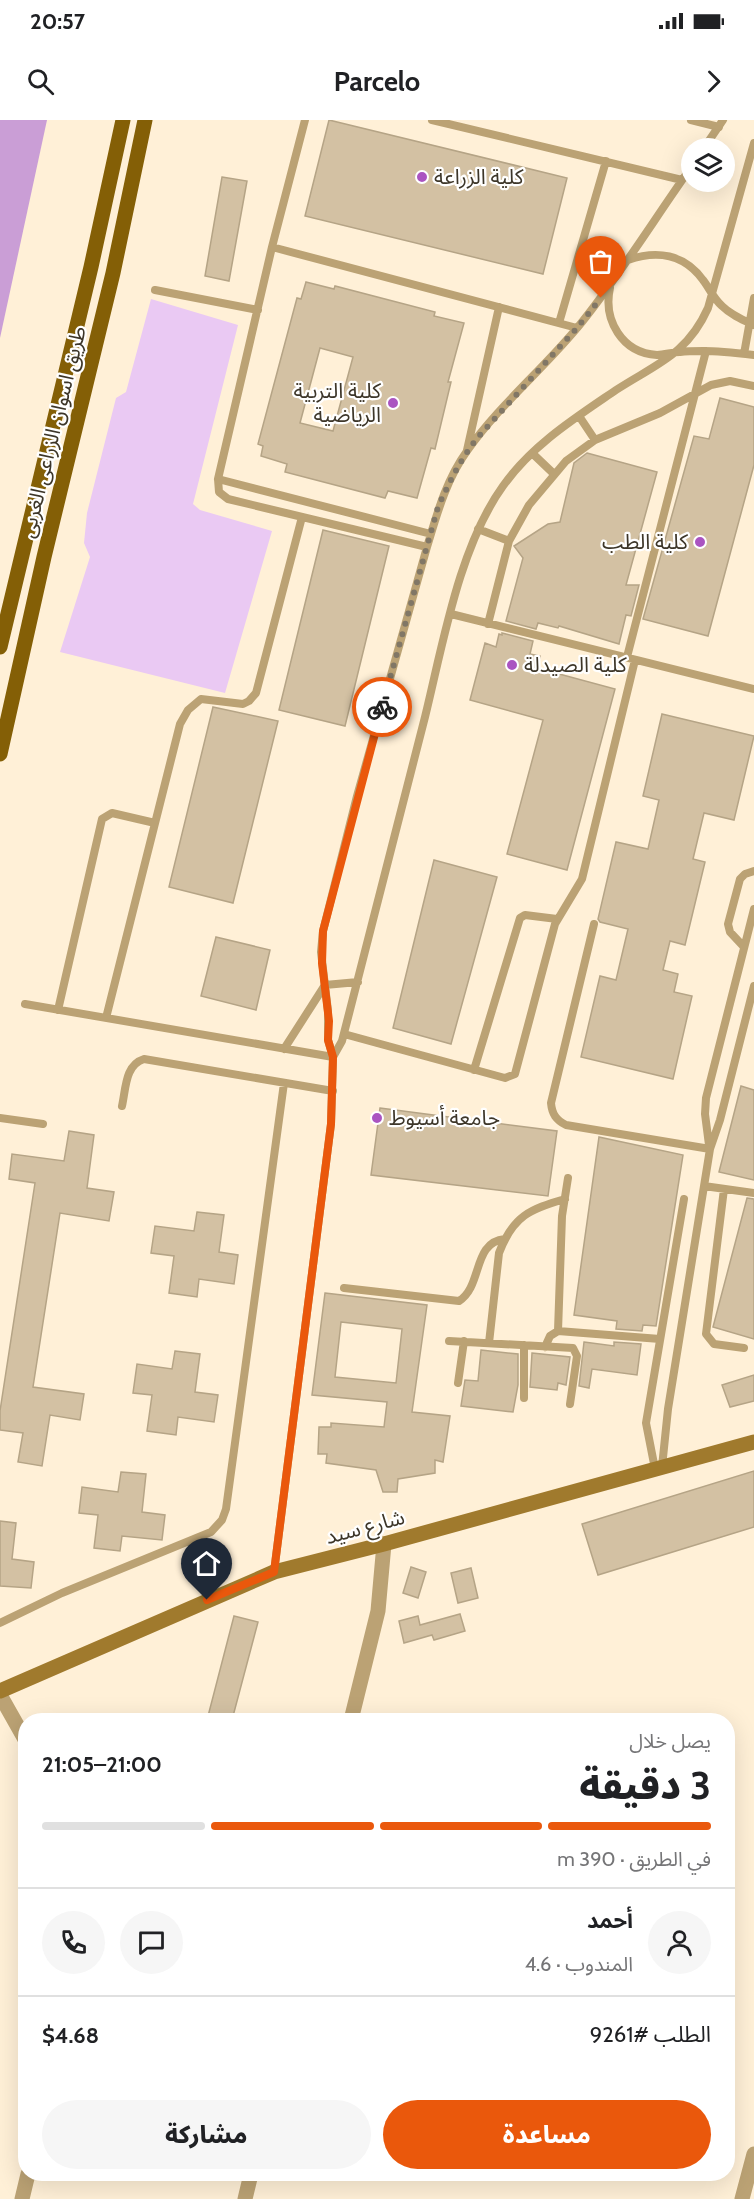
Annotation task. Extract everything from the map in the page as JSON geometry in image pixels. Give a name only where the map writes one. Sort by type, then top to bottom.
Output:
[{"type":"main road","name":"طريق اسوان الزراعى الغربى","points":[[0,647],[91,267],[123,120]]},
{"type":"main road","name":"طريق اسوان الزراعى الغربى","points":[[0,754],[44,557],[113,273],[146,120]]},
{"type":"main road","name":"شارع سيد","points":[[0,1693],[274,1572],[754,1442]]},
{"type":"street","points":[[353,1713],[378,1611],[384,1544]]},
{"type":"street","points":[[0,1693],[18,1726]]},
{"type":"street","points":[[742,2199],[754,2154]]},
{"type":"street","points":[[22,2199],[26,2181]]},
{"type":"street","points":[[245,2199],[249,2181]]},
{"type":"lane","points":[[304,120],[218,479],[219,492],[228,499],[427,547]]},
{"type":"lane","points":[[432,120],[681,180]]},
{"type":"lane","points":[[691,120],[721,123],[711,138]]},
{"type":"lane","points":[[333,1057],[339,1050],[344,1034],[451,614],[478,529],[503,487],[532,453],[579,416],[678,352],[696,332],[708,308],[754,143]]},
{"type":"lane","points":[[559,322],[606,160]]},
{"type":"lane","points":[[274,1572],[328,1152],[333,1091],[333,1057],[328,1040],[329,1021],[321,952],[323,931],[357,796],[427,547],[447,488],[466,452],[577,328],[611,285],[681,181]]},
{"type":"lane","points":[[272,247],[577,328]]},
{"type":"lane","points":[[628,260],[653,254],[677,258],[698,273],[711,294],[723,307],[752,324]]},
{"type":"lane","points":[[611,285],[608,306],[614,327],[620,336],[636,349],[646,353],[706,351],[754,355]]},
{"type":"lane","points":[[155,290],[258,310]]},
{"type":"lane","points":[[744,354],[752,324],[754,298]]},
{"type":"lane","points":[[466,452],[499,307]]},
{"type":"lane","points":[[344,1034],[505,1078],[515,1074],[557,919],[582,879],[631,658],[706,351]]},
{"type":"lane","points":[[488,624],[509,541],[529,505],[554,474],[580,449],[595,440],[660,413],[721,382],[730,381],[754,386]]},
{"type":"lane","points":[[579,416],[595,440]]},
{"type":"lane","points":[[532,453],[554,474]]},
{"type":"lane","points":[[218,479],[431,534]]},
{"type":"lane","points":[[106,1018],[180,724],[188,710],[201,699],[243,704],[256,693],[302,517]]},
{"type":"lane","points":[[478,529],[509,541]]},
{"type":"lane","points":[[451,614],[754,689]]},
{"type":"lane","points":[[58,1010],[102,819],[112,813],[155,823]]},
{"type":"lane","points":[[744,947],[730,932],[728,924],[740,879],[745,874],[754,871]]},
{"type":"lane","points":[[710,1149],[705,1114],[706,1098],[754,909]]},
{"type":"lane","points":[[474,1070],[520,918],[525,915],[557,919]]},
{"type":"lane","points":[[594,924],[551,1103],[555,1117],[566,1125],[710,1149]]},
{"type":"lane","points":[[325,985],[358,982]]},
{"type":"lane","points":[[284,1049],[325,985]]},
{"type":"lane","points":[[659,1468],[710,1149],[720,1120],[754,986]]},
{"type":"lane","points":[[25,1004],[333,1057]]},
{"type":"lane","points":[[122,1106],[129,1069],[136,1062],[144,1059],[333,1091]]},
{"type":"lane","points":[[0,1623],[62,1593],[211,1532],[222,1520],[226,1509],[284,1083]]},
{"type":"lane","points":[[0,1118],[43,1124]]},
{"type":"lane","points":[[558,1330],[561,1242],[568,1178]]},
{"type":"lane","points":[[704,1186],[754,1193]]},
{"type":"lane","points":[[724,1189],[706,1334],[714,1344],[744,1348]]},
{"type":"lane","points":[[489,1343],[499,1253],[505,1239],[517,1223],[533,1208],[565,1199]]},
{"type":"lane","points":[[659,1468],[646,1424],[684,1199]]},
{"type":"lane","points":[[344,1288],[459,1301],[472,1287],[487,1246],[492,1242],[505,1239]]},
{"type":"lane","points":[[544,1347],[550,1336],[558,1330],[660,1339]]},
{"type":"lane","points":[[449,1341],[573,1348],[577,1353],[570,1404]]},
{"type":"lane","points":[[458,1383],[464,1341]]},
{"type":"lane","points":[[524,1345],[524,1398]]},
{"type":"shaded area","points":[[0,120],[47,120],[0,338]]},
{"type":"shaded area","points":[[151,299],[238,325],[193,504],[200,510],[272,531],[225,693],[60,652],[90,557],[84,543],[87,513],[116,398],[126,392]]},
{"type":"building","points":[[329,120],[567,178],[543,274],[305,216]]},
{"type":"building","points":[[222,177],[247,181],[229,281],[205,276]]},
{"type":"building","name":"كلية التربية الرياضية","points":[[306,282],[334,289],[335,286],[435,312],[434,316],[464,323],[448,382],[451,382],[435,449],[431,448],[417,498],[388,491],[385,498],[285,472],[287,464],[261,456],[263,446],[258,444],[297,298],[301,299]],"holes":[[[320,348],[353,357],[333,431],[300,423]]]},
{"type":"building","name":"كلية الطب","points":[[720,398],[754,407],[754,465],[708,636],[643,619],[694,436],[709,439]]},
{"type":"building","points":[[587,453],[657,472],[626,585],[639,585],[631,616],[626,615],[619,644],[559,626],[558,628],[538,623],[536,629],[506,621],[523,558],[514,546],[548,524],[560,522],[574,463]]},
{"type":"building","points":[[323,530],[389,546],[345,726],[279,710]]},
{"type":"building","points":[[502,633],[533,641],[530,654],[540,656],[537,668],[615,689],[567,870],[507,854],[543,720],[470,700],[485,643],[496,647],[499,634],[502,635]]},
{"type":"building","points":[[213,707],[278,721],[233,903],[169,887]]},
{"type":"building","points":[[662,714],[754,736],[734,820],[704,813],[693,859],[705,862],[685,945],[670,941],[663,970],[678,974],[674,992],[692,996],[673,1079],[581,1057],[600,976],[616,980],[628,929],[600,922],[598,919],[616,842],[648,849],[659,800],[643,796]]},
{"type":"building","points":[[434,860],[497,877],[451,1044],[393,1028]]},
{"type":"building","points":[[216,937],[270,950],[256,1010],[201,996]]},
{"type":"building","points":[[741,1086],[754,1090],[754,1180],[719,1172]]},
{"type":"building","points":[[380,1108],[557,1131],[548,1196],[371,1175]]},
{"type":"building","points":[[69,1131],[94,1135],[87,1188],[114,1192],[109,1221],[60,1213],[33,1387],[84,1394],[80,1420],[50,1415],[42,1466],[18,1462],[23,1433],[0,1430],[0,1411],[35,1183],[9,1179],[12,1154],[64,1161]]},
{"type":"building","points":[[599,1137],[683,1155],[656,1326],[643,1325],[642,1331],[616,1329],[617,1321],[574,1315]]},
{"type":"building","points":[[747,1198],[754,1199],[754,1339],[713,1327]]},
{"type":"building","points":[[197,1212],[224,1215],[219,1252],[238,1255],[234,1284],[199,1279],[197,1297],[169,1293],[174,1256],[151,1253],[155,1226],[194,1231]]},
{"type":"building","points":[[325,1293],[427,1305],[412,1412],[450,1416],[443,1462],[435,1460],[435,1473],[398,1479],[397,1492],[383,1492],[376,1470],[326,1463],[327,1454],[318,1454],[319,1427],[331,1427],[331,1423],[384,1427],[387,1402],[312,1395]],"holes":[[[341,1322],[402,1329],[396,1383],[335,1377]]]},
{"type":"building","points":[[584,1342],[614,1346],[614,1342],[641,1344],[637,1375],[592,1369],[589,1388],[579,1386]]},
{"type":"building","points":[[481,1350],[518,1354],[518,1385],[513,1412],[461,1406],[465,1380],[478,1381]]},
{"type":"building","points":[[175,1351],[200,1354],[195,1392],[218,1395],[214,1422],[178,1417],[176,1435],[147,1431],[152,1395],[133,1393],[137,1364],[172,1369]]},
{"type":"building","points":[[532,1353],[570,1357],[566,1385],[558,1383],[557,1390],[530,1387]]},
{"type":"building","points":[[754,1375],[754,1401],[730,1407],[722,1385]]},
{"type":"building","points":[[754,1471],[754,1527],[598,1575],[582,1524]]},
{"type":"building","points":[[121,1472],[146,1474],[142,1512],[165,1515],[162,1540],[122,1536],[120,1551],[94,1548],[98,1515],[79,1513],[82,1487],[118,1492]]},
{"type":"building","points":[[0,1521],[16,1523],[12,1559],[34,1562],[31,1588],[0,1586]]},
{"type":"building","points":[[411,1567],[426,1572],[418,1598],[403,1593]]},
{"type":"building","points":[[471,1568],[478,1598],[458,1603],[451,1573]]},
{"type":"building","points":[[460,1614],[465,1631],[434,1640],[432,1635],[404,1643],[399,1621],[418,1616],[420,1625]]},
{"type":"building","points":[[234,1616],[258,1622],[234,1713],[209,1713]]},
{"type":"way so far","points":[[382,707],[438,507],[451,479],[466,452],[479,436],[577,328],[601,298]]},
{"type":"place","name":"كلية الزراعة","points":[[422,177]]},
{"type":"place","name":"كلية التربية الرياضية","points":[[393,403]]},
{"type":"place","name":"كلية الطب","points":[[700,542]]},
{"type":"place","name":"كلية الصيدلة","points":[[512,665]]},
{"type":"place","name":"جامعة أسيوط","points":[[377,1118]]},
{"type":"route","points":[[207,1600],[274,1572],[331,1124],[333,1057],[329,1049],[329,1021],[321,952],[323,931],[382,707]]}]
